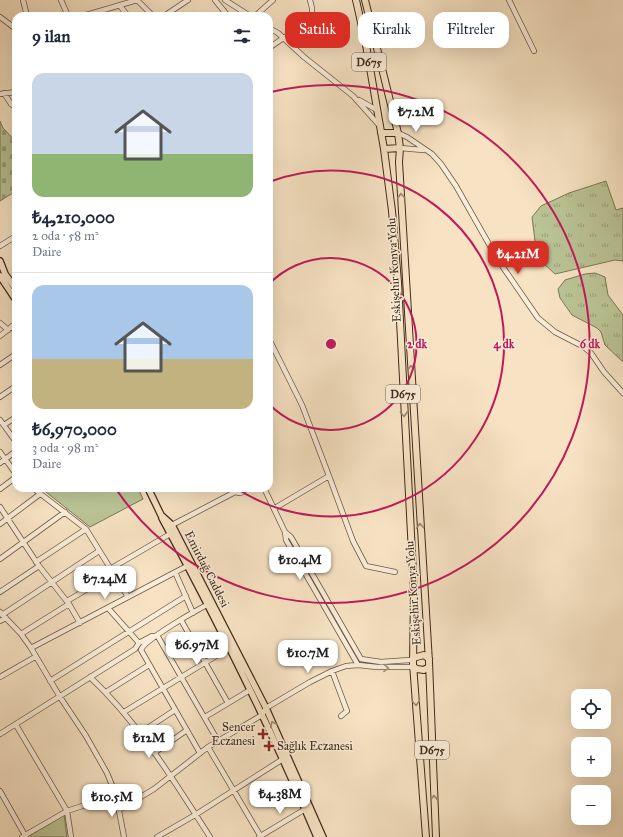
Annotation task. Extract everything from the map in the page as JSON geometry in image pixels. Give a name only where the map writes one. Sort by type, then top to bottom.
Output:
[{"type":"highway","name":"D675","points":[[356,0],[366,45],[384,150],[392,211],[398,282],[414,592],[413,658],[426,837]]},
{"type":"highway","name":"Eskişehir Konya Yolu","points":[[365,0],[398,133],[400,148],[399,162],[429,663]]},
{"type":"highway","points":[[381,133],[398,133]]},
{"type":"highway","points":[[384,150],[400,148]]},
{"type":"highway","points":[[413,658],[424,656],[429,663],[424,670],[414,667]]},
{"type":"highway","name":"D675","points":[[429,663],[436,837]]},
{"type":"main road","points":[[0,261],[12,283]]},
{"type":"main road","points":[[0,276],[12,294]]},
{"type":"main road","name":"Emirdağ Caddesi","points":[[149,492],[161,515],[172,525],[210,604],[229,648],[323,837]]},
{"type":"main road","name":"Emirdağ Caddesi","points":[[149,492],[187,566],[210,604],[266,708],[307,807],[316,837]]},
{"type":"street","points":[[23,0],[26,12]]},
{"type":"street","points":[[61,0],[66,12]]},
{"type":"street","points":[[98,12],[137,0],[149,12]]},
{"type":"street","points":[[215,0],[225,12]]},
{"type":"street","points":[[225,0],[244,12]]},
{"type":"street","points":[[260,12],[273,0]]},
{"type":"street","points":[[273,45],[311,16],[312,10],[310,0]]},
{"type":"street","points":[[508,0],[534,51]]},
{"type":"street","points":[[169,12],[184,1]]},
{"type":"street","points":[[120,6],[125,12]]},
{"type":"street","points":[[0,18],[12,26]]},
{"type":"street","points":[[273,31],[354,97],[379,125]]},
{"type":"street","points":[[2,94],[12,93]]},
{"type":"street","points":[[2,94],[12,105]]},
{"type":"street","points":[[354,97],[377,110]]},
{"type":"street","points":[[398,133],[407,137],[432,154],[441,164],[456,186],[498,260],[538,318],[555,332],[584,347],[591,353],[604,372],[623,393]]},
{"type":"street","points":[[400,148],[424,150]]},
{"type":"street","points":[[399,162],[401,155],[405,151],[412,149]]},
{"type":"street","points":[[0,246],[12,238]]},
{"type":"street","points":[[0,323],[12,326]]},
{"type":"street","points":[[0,336],[12,326]]},
{"type":"street","points":[[273,347],[302,405],[330,476],[352,541],[366,566],[395,572]]},
{"type":"street","points":[[0,365],[12,357]]},
{"type":"street","points":[[0,396],[12,388]]},
{"type":"street","points":[[0,420],[12,436]]},
{"type":"street","points":[[4,425],[12,420]]},
{"type":"street","points":[[0,452],[12,469]]},
{"type":"street","points":[[0,463],[12,454]]},
{"type":"street","points":[[275,508],[330,476]]},
{"type":"street","points":[[0,489],[12,480]]},
{"type":"street","points":[[38,492],[86,529],[128,597]]},
{"type":"street","points":[[172,525],[230,492]]},
{"type":"street","points":[[266,492],[285,532],[286,540],[358,665]]},
{"type":"street","points":[[0,524],[40,494]]},
{"type":"street","points":[[0,508],[38,564],[68,602],[80,622]]},
{"type":"street","points":[[0,559],[65,512]]},
{"type":"street","points":[[0,592],[86,529]]},
{"type":"street","points":[[285,532],[292,537],[361,659]]},
{"type":"street","points":[[21,634],[112,571],[170,534]]},
{"type":"street","points":[[0,621],[3,615],[99,551]]},
{"type":"street","points":[[30,648],[187,566]]},
{"type":"street","points":[[175,572],[193,613]]},
{"type":"street","points":[[50,681],[186,596]]},
{"type":"street","points":[[200,753],[141,650],[142,646],[156,636],[210,604]]},
{"type":"street","points":[[108,608],[139,643]]},
{"type":"street","points":[[3,615],[21,634],[86,736],[116,795],[124,837]]},
{"type":"street","points":[[181,620],[228,703]]},
{"type":"street","points":[[0,734],[135,649],[139,643],[152,636],[156,636]]},
{"type":"street","points":[[156,636],[182,677],[218,741]]},
{"type":"street","points":[[124,712],[229,648]]},
{"type":"street","points":[[0,677],[35,657]]},
{"type":"street","points":[[361,659],[380,662],[410,660],[413,658]]},
{"type":"street","points":[[358,665],[361,659]]},
{"type":"street","points":[[106,692],[149,665]]},
{"type":"street","points":[[119,810],[154,789],[208,746],[262,714],[266,708],[332,671],[346,666],[358,665],[377,667],[414,667]]},
{"type":"street","points":[[332,671],[347,711],[341,716]]},
{"type":"street","points":[[90,677],[124,712],[140,733],[171,776],[210,837]]},
{"type":"street","points":[[205,717],[250,690]]},
{"type":"street","points":[[140,733],[175,710]]},
{"type":"street","points":[[16,725],[67,811],[71,837]]},
{"type":"street","points":[[154,753],[187,730]]},
{"type":"street","points":[[208,746],[260,837],[307,807]]},
{"type":"street","points":[[157,837],[195,815],[283,759]]},
{"type":"street","points":[[0,791],[25,836],[67,811],[116,795]]},
{"type":"green space","points":[[0,121],[3,128],[12,138],[12,194],[0,201]]},
{"type":"green space","points":[[606,181],[616,210],[623,208],[623,261],[615,260],[555,274],[543,263],[536,249],[532,217],[541,206],[569,193]]},
{"type":"green space","points":[[595,273],[605,277],[608,295],[623,315],[623,362],[605,345],[601,332],[597,328],[572,315],[560,298],[558,289],[565,280],[585,274]]},
{"type":"green space","points":[[46,492],[140,492],[143,499],[90,527]]},
{"type":"green space","points":[[64,814],[67,837],[31,837],[30,835]]},
{"type":"place","name":"Sencer Eczanesi","points":[[263,734]]},
{"type":"place","name":"Sağlık Eczanesi","points":[[269,746]]}]
